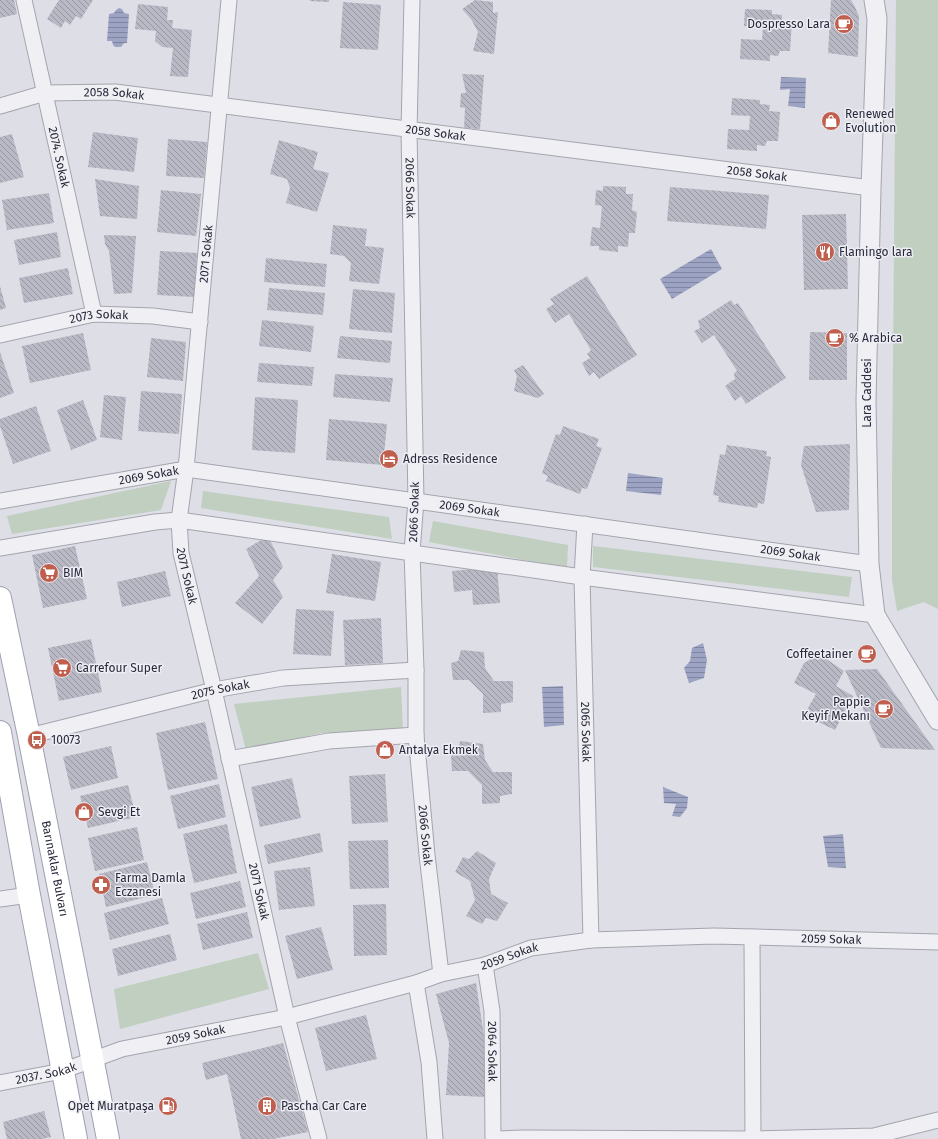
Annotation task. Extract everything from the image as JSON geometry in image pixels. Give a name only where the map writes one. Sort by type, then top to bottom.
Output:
[{"type":"main road","name":"Barınaklar Bulvarı","points":[[0,598],[29,736],[108,1139]]},
{"type":"main road","points":[[0,732],[29,895],[76,1139]]},
{"type":"street","name":"2074. Sokak","points":[[24,0],[94,314]]},
{"type":"street","name":"2071 Sokak","points":[[229,0],[186,469],[179,520],[181,553],[230,759],[287,1017],[319,1139]]},
{"type":"street","name":"2066 Sokak","points":[[412,0],[410,130],[416,500],[412,552],[416,670],[416,735],[427,855],[441,974]]},
{"type":"street","name":"Lara Caddesi","points":[[874,0],[878,19],[871,188],[866,401],[869,564],[875,615],[938,720]]},
{"type":"street","name":"2058 Sokak","points":[[0,106],[45,93],[115,92],[871,188]]},
{"type":"street","name":"2073 Sokak","points":[[0,335],[94,314],[153,316],[200,322]]},
{"type":"street","name":"2069 Sokak","points":[[0,501],[186,469],[869,564]]},
{"type":"street","points":[[0,548],[154,522],[179,520],[582,577],[875,615]]},
{"type":"street","name":"2065 Sokak","points":[[585,524],[582,577],[591,940]]},
{"type":"street","name":"2075 Sokak","points":[[29,736],[214,690],[283,678],[416,670]]},
{"type":"street","points":[[230,759],[329,741],[416,735]]},
{"type":"street","points":[[0,899],[29,895]]},
{"type":"street","name":"2059 Sokak","points":[[92,1061],[122,1050],[287,1017],[441,974],[485,965],[531,948],[591,940],[714,936],[938,942]]},
{"type":"street","points":[[752,937],[753,1139]]},
{"type":"street","name":"2064 Sokak","points":[[485,965],[492,1011],[493,1139]]},
{"type":"street","points":[[416,982],[429,1062],[435,1139]]},
{"type":"street","name":"2037. Sokak","points":[[0,1083],[62,1071],[92,1061]]},
{"type":"street","points":[[500,1139],[753,1139],[874,1136],[938,1120]]},
{"type":"green space","points":[[896,0],[938,0],[938,609],[924,602],[897,611],[892,580]]},
{"type":"green space","points":[[171,481],[161,510],[12,534],[7,516]]},
{"type":"green space","points":[[203,491],[389,517],[392,539],[201,508]]},
{"type":"green space","points":[[433,521],[568,545],[567,568],[429,542]]},
{"type":"green space","points":[[593,546],[852,577],[849,597],[593,567]]},
{"type":"green space","points":[[401,687],[403,731],[322,733],[246,750],[234,704]]},
{"type":"green space","points":[[258,953],[269,989],[120,1029],[114,989]]},
{"type":"water","points":[[119,8],[122,9],[124,13],[129,14],[127,43],[124,43],[121,47],[115,47],[112,41],[107,41],[109,14],[114,13]]},
{"type":"water","points":[[781,77],[806,78],[805,108],[788,106],[790,89],[780,90]]},
{"type":"water","points":[[711,249],[722,269],[672,299],[660,279]]},
{"type":"water","points":[[628,473],[663,478],[661,495],[626,491]]},
{"type":"water","points":[[703,643],[707,660],[704,678],[689,683],[684,668],[690,661],[692,648]]},
{"type":"water","points":[[563,686],[564,725],[544,727],[542,687]]},
{"type":"water","points":[[663,787],[688,797],[687,808],[680,817],[672,816],[676,804],[664,803]]},
{"type":"water","points":[[843,834],[846,868],[828,867],[823,836]]},
{"type":"building","points":[[0,0],[14,0],[17,14],[0,18]]},
{"type":"building","points":[[59,0],[93,0],[81,19],[76,16],[70,25],[65,21],[61,28],[47,19]]},
{"type":"building","points":[[329,0],[329,2],[310,1]]},
{"type":"building","points":[[475,0],[493,2],[493,13],[498,12],[494,54],[473,51],[478,32],[471,19],[462,9]]},
{"type":"building","name":"Dospresso Lara","points":[[831,0],[851,0],[855,7],[859,16],[858,57],[828,53]]},
{"type":"building","points":[[343,2],[381,5],[378,50],[340,48]]},
{"type":"building","points":[[138,4],[168,7],[167,20],[173,20],[172,28],[192,30],[188,77],[170,76],[173,48],[162,47],[155,41],[156,31],[135,29]]},
{"type":"building","points":[[745,9],[772,10],[772,14],[782,15],[782,22],[792,22],[790,51],[780,51],[778,56],[770,55],[770,61],[740,59],[741,39],[762,40],[763,27],[744,26]]},
{"type":"building","points":[[462,74],[484,75],[480,129],[464,128],[465,108],[460,107],[461,93],[466,93]]},
{"type":"building","points":[[732,98],[760,100],[760,104],[770,105],[769,111],[780,112],[778,141],[767,141],[765,146],[757,145],[757,151],[727,149],[728,129],[749,130],[750,116],[731,115]]},
{"type":"building","points":[[93,132],[138,138],[134,172],[88,167]]},
{"type":"building","points":[[12,134],[24,177],[0,183],[0,137]]},
{"type":"building","points":[[168,139],[207,142],[204,178],[166,176]]},
{"type":"building","points":[[279,140],[318,152],[313,169],[329,173],[317,212],[286,203],[290,188],[287,179],[270,174]]},
{"type":"building","points":[[95,179],[139,186],[137,219],[100,216]]},
{"type":"building","points":[[603,186],[626,187],[626,194],[633,194],[632,210],[637,212],[635,233],[629,233],[628,247],[618,246],[618,252],[599,250],[599,246],[590,246],[592,227],[600,228],[602,206],[595,205],[596,190],[603,191]]},
{"type":"building","points":[[670,187],[769,195],[766,229],[667,221]]},
{"type":"building","points":[[161,190],[201,194],[196,236],[157,232]]},
{"type":"building","points":[[49,193],[54,223],[7,230],[2,200]]},
{"type":"building","name":"Flamingo lara","points":[[846,214],[848,289],[804,290],[802,215]]},
{"type":"building","points":[[333,225],[367,229],[365,246],[384,248],[379,284],[349,281],[351,263],[344,256],[330,254]]},
{"type":"building","points":[[57,232],[61,257],[19,265],[14,240]]},
{"type":"building","points":[[104,235],[136,236],[132,293],[114,294],[109,251],[105,244]]},
{"type":"building","points":[[160,251],[197,253],[194,297],[157,295]]},
{"type":"building","points":[[266,258],[327,264],[325,287],[264,282]]},
{"type":"building","points":[[68,268],[73,294],[24,303],[19,278]]},
{"type":"building","points":[[587,276],[637,355],[599,379],[594,372],[589,376],[582,363],[590,358],[587,354],[591,350],[569,314],[555,323],[546,309],[554,304],[550,299]]},
{"type":"building","points":[[0,286],[6,308],[0,310]]},
{"type":"building","points":[[269,288],[325,293],[323,315],[267,310]]},
{"type":"building","points":[[353,289],[395,293],[392,333],[349,329]]},
{"type":"building","points":[[731,300],[734,305],[738,303],[786,378],[746,404],[741,396],[735,401],[725,386],[735,379],[734,373],[737,371],[714,335],[702,343],[694,331],[700,328],[698,321]]},
{"type":"building","points":[[262,320],[314,326],[311,352],[259,346]]},
{"type":"building","points":[[810,332],[847,333],[847,380],[809,380]]},
{"type":"building","points":[[83,333],[91,370],[30,383],[22,346]]},
{"type":"building","points":[[340,336],[392,341],[390,363],[337,358]]},
{"type":"building","points":[[151,338],[186,342],[183,381],[147,377]]},
{"type":"building","points":[[0,352],[14,393],[0,398]]},
{"type":"building","points":[[259,363],[314,367],[312,386],[257,382]]},
{"type":"building","points":[[523,365],[544,394],[538,398],[514,391],[517,376],[514,370]]},
{"type":"building","points":[[335,374],[393,378],[390,402],[333,397]]},
{"type":"building","points":[[141,391],[182,394],[179,434],[138,431]]},
{"type":"building","points":[[104,395],[126,397],[122,440],[100,437]]},
{"type":"building","points":[[255,397],[298,400],[295,453],[252,450]]},
{"type":"building","points":[[83,400],[97,440],[71,450],[57,410]]},
{"type":"building","points":[[36,406],[51,451],[13,464],[0,426],[0,419]]},
{"type":"building","points":[[329,419],[387,424],[383,465],[326,460]]},
{"type":"building","points":[[563,426],[599,439],[596,446],[602,448],[587,489],[582,488],[580,494],[546,481],[548,476],[542,473],[556,434],[560,435]]},
{"type":"building","points":[[850,444],[849,510],[816,512],[801,465],[804,446]]},
{"type":"building","points":[[727,445],[767,451],[766,456],[771,457],[764,504],[758,503],[757,508],[718,502],[719,496],[713,495],[720,454],[725,455]]},
{"type":"building","points":[[268,536],[283,567],[273,580],[283,597],[262,624],[235,603],[259,576],[246,549]]},
{"type":"building","points":[[75,546],[87,599],[43,608],[32,555]]},
{"type":"building","points":[[332,554],[381,562],[375,601],[326,593]]},
{"type":"building","points":[[497,567],[500,603],[473,605],[472,590],[454,592],[452,571]]},
{"type":"building","points":[[165,571],[171,596],[122,607],[117,582]]},
{"type":"building","points":[[296,609],[334,611],[331,656],[293,654]]},
{"type":"building","points":[[381,618],[383,663],[345,665],[343,620]]},
{"type":"building","points":[[91,639],[102,692],[59,701],[48,648]]},
{"type":"building","points":[[461,650],[484,652],[485,668],[494,681],[513,681],[513,702],[501,704],[501,712],[483,713],[483,694],[469,680],[453,680],[451,663],[458,661]]},
{"type":"building","points":[[819,654],[844,671],[836,686],[853,696],[835,730],[804,715],[816,694],[794,683],[804,663]]},
{"type":"building","name":"Pappie Keyif Mekanı","points":[[877,669],[935,750],[881,748],[845,670]]},
{"type":"building","points":[[205,722],[218,779],[168,790],[156,733]]},
{"type":"building","points":[[460,741],[483,744],[485,760],[493,772],[512,772],[512,794],[500,796],[500,803],[482,804],[482,785],[468,771],[452,771],[451,754],[458,753]]},
{"type":"building","points":[[111,746],[118,778],[71,790],[63,757]]},
{"type":"building","points":[[385,774],[388,822],[352,824],[349,776]]},
{"type":"building","points":[[292,778],[301,818],[260,827],[251,787]]},
{"type":"building","points":[[219,784],[226,817],[178,829],[170,796]]},
{"type":"building","points":[[128,785],[136,817],[88,828],[80,796]]},
{"type":"building","points":[[227,824],[237,873],[194,883],[183,834]]},
{"type":"building","points":[[137,827],[144,860],[95,871],[88,838]]},
{"type":"building","points":[[320,833],[323,852],[268,864],[264,845]]},
{"type":"building","points":[[388,840],[389,888],[350,889],[348,841]]},
{"type":"building","points":[[477,851],[496,863],[489,879],[491,894],[508,903],[497,921],[486,918],[482,924],[466,916],[475,900],[470,881],[455,872],[463,857],[469,859]]},
{"type":"building","points":[[147,862],[155,895],[106,907],[99,874]]},
{"type":"building","points":[[310,867],[315,906],[279,910],[274,871]]},
{"type":"building","points":[[240,881],[246,907],[196,919],[190,893]]},
{"type":"building","points":[[162,898],[169,924],[110,940],[104,913]]},
{"type":"building","points":[[386,904],[387,955],[354,956],[353,905]]},
{"type":"building","points":[[247,912],[253,938],[203,950],[197,924]]},
{"type":"building","points":[[321,927],[333,970],[297,979],[285,936]]},
{"type":"building","points":[[170,934],[177,960],[118,976],[112,949]]},
{"type":"building","points":[[476,983],[485,1043],[484,1097],[446,1095],[449,1043],[436,994]]},
{"type":"building","points":[[366,1015],[377,1059],[326,1071],[315,1028]]},
{"type":"building","name":"Pascha Car Care","points":[[283,1043],[308,1132],[273,1139],[241,1139],[227,1074],[206,1080],[202,1063]]},
{"type":"building","points":[[44,1111],[51,1137],[42,1139],[7,1139],[3,1122]]},
{"type":"place","name":"Dospresso Lara","points":[[844,24]]},
{"type":"place","name":"Renewed Evolution","points":[[831,121]]},
{"type":"place","name":"Flamingo lara","points":[[825,252]]},
{"type":"place","name":"% Arabica","points":[[835,338]]},
{"type":"place","name":"Adress Residence","points":[[389,459]]},
{"type":"place","name":"BIM","points":[[49,573]]},
{"type":"place","name":"Coffeetainer","points":[[867,654]]},
{"type":"place","name":"Carrefour Super","points":[[62,668]]},
{"type":"place","name":"Pappie Keyif Mekanı","points":[[884,709]]},
{"type":"place","name":"10073","points":[[37,740]]},
{"type":"place","name":"Antalya Ekmek","points":[[385,750]]},
{"type":"place","name":"Sevgi Et","points":[[84,812]]},
{"type":"place","name":"Farma Damla Eczanesi","points":[[101,885]]},
{"type":"place","name":"Opet Muratpaşa","points":[[168,1106]]},
{"type":"place","name":"Pascha Car Care","points":[[267,1106]]}]
